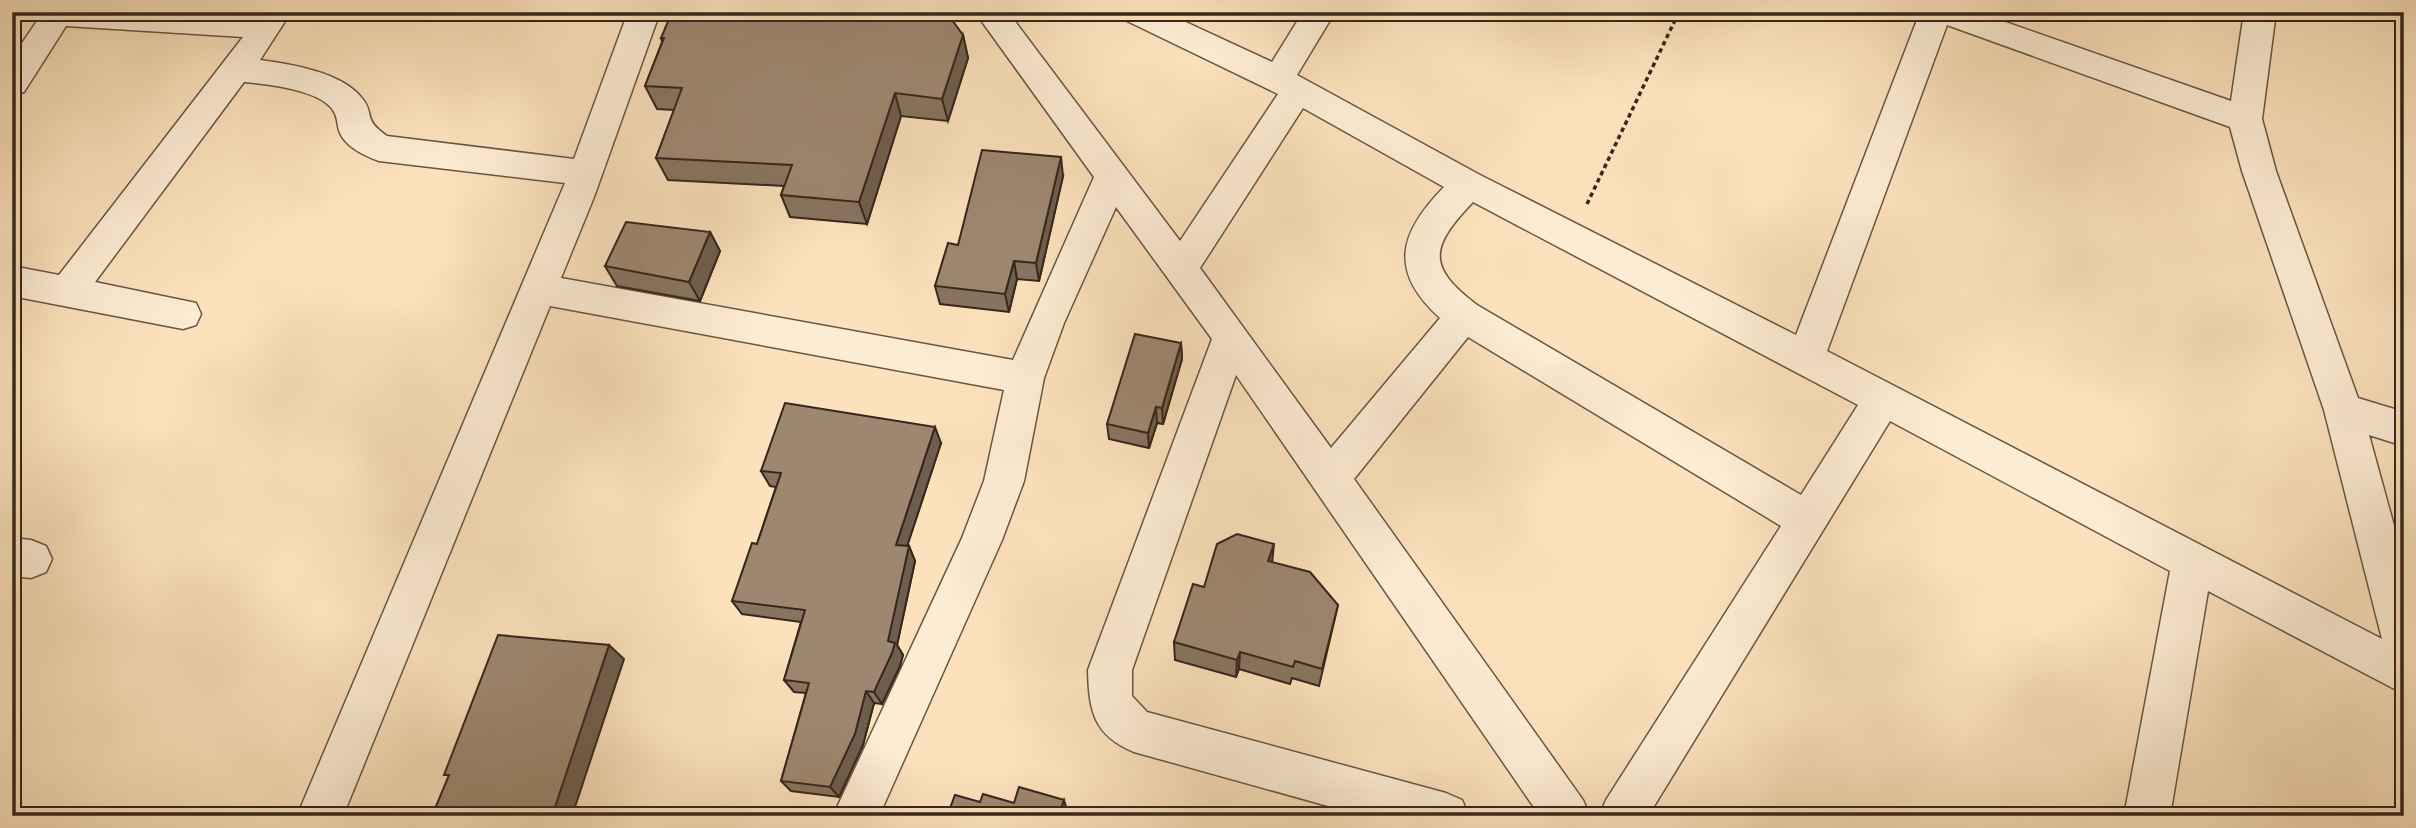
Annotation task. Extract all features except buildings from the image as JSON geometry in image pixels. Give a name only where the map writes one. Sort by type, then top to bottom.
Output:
[{"type":"street","points":[[320,816],[586,173],[644,12]]},
{"type":"street","points":[[991,12],[1231,337],[1567,816]]},
{"type":"street","points":[[1136,12],[1288,84],[1468,184],[1573,236],[2404,673]]},
{"type":"street","points":[[1181,268],[1288,84],[1319,12]]},
{"type":"street","points":[[1806,358],[1936,12]]},
{"type":"street","points":[[1943,12],[2245,119]]},
{"type":"street","points":[[2260,12],[2245,119],[2259,171],[2343,410],[2404,641]]},
{"type":"street","points":[[12,84],[59,13],[271,20]]},
{"type":"street","points":[[68,290],[271,20]]},
{"type":"street","points":[[236,69],[293,76],[327,89],[349,104],[356,132],[379,148],[586,173]]},
{"type":"street","points":[[856,816],[982,540],[1007,471],[1025,377],[1046,323],[1111,178]]},
{"type":"street","points":[[1468,184],[1425,236],[1422,254],[1431,287],[1443,301],[1808,521]]},
{"type":"street","points":[[12,281],[183,314]]},
{"type":"street","points":[[539,289],[1025,377]]},
{"type":"street","points":[[1330,479],[1464,316]]},
{"type":"street","points":[[1231,337],[1110,670],[1111,705],[1134,730],[1446,816]]},
{"type":"street","points":[[1622,816],[1883,399]]},
{"type":"street","points":[[2343,410],[2404,429]]},
{"type":"street","points":[[2147,816],[2192,562]]},
{"type":"path","points":[[1573,236],[1679,12]]}]
